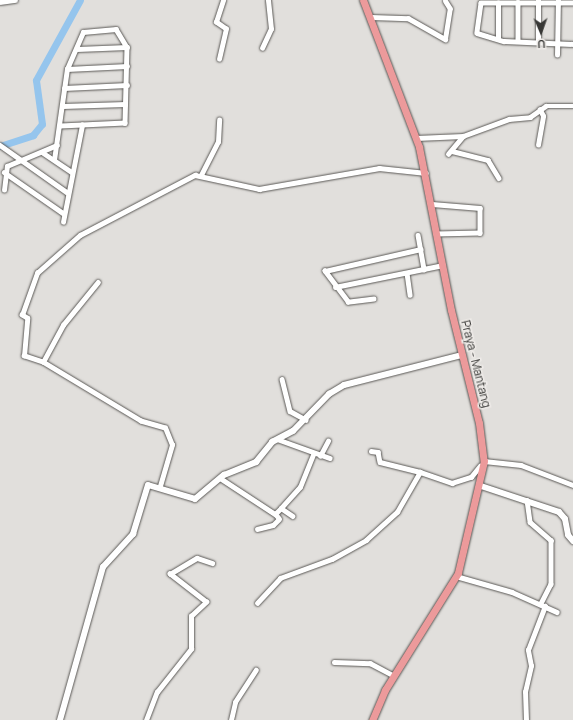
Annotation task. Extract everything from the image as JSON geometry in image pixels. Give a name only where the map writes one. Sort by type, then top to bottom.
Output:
[{"type":"main road","name":"Praya - Mantang","points":[[363,0],[371,16],[416,138],[426,173],[436,234],[462,355],[479,423],[484,463],[481,486],[456,576],[394,676],[372,720]]},
{"type":"street","points":[[0,2],[15,0]]},
{"type":"street","points":[[219,59],[226,30],[216,21],[223,0]]},
{"type":"street","points":[[262,48],[271,29],[268,0]]},
{"type":"street","points":[[371,16],[408,18],[445,39],[450,10],[445,1]]},
{"type":"street","points":[[538,1],[538,42]]},
{"type":"street","points":[[573,3],[538,1],[481,3],[477,33],[498,40],[573,44]]},
{"type":"street","points":[[518,2],[518,41]]},
{"type":"street","points":[[557,55],[558,2]]},
{"type":"street","points":[[498,3],[498,40]]},
{"type":"street","points":[[54,160],[61,126],[67,69],[77,49],[83,32],[90,29],[116,29],[127,47],[125,123],[61,126]]},
{"type":"street","points":[[77,49],[127,47]]},
{"type":"street","points":[[67,69],[127,66]]},
{"type":"street","points":[[64,88],[127,85]]},
{"type":"street","points":[[63,106],[125,104]]},
{"type":"street","points":[[416,138],[463,136],[514,118],[530,117],[550,105],[573,106]]},
{"type":"street","points":[[538,145],[543,116],[540,110]]},
{"type":"street","points":[[201,175],[218,142],[219,120]]},
{"type":"street","points":[[63,222],[63,213],[82,125]]},
{"type":"street","points":[[463,136],[450,153],[488,160],[498,178]]},
{"type":"street","points":[[0,145],[68,193]]},
{"type":"street","points":[[4,190],[4,172],[7,166],[57,145]]},
{"type":"street","points":[[42,152],[72,172]]},
{"type":"street","points":[[160,486],[172,445],[165,428],[141,421],[108,404],[43,362],[26,359],[23,354],[27,318],[22,314],[37,273],[80,235],[121,211],[201,175],[259,189],[380,168],[426,173]]},
{"type":"street","points":[[4,172],[63,213]]},
{"type":"street","points":[[432,204],[480,208],[480,233],[436,234]]},
{"type":"street","points":[[418,235],[424,269]]},
{"type":"street","points":[[374,299],[348,302],[324,271],[328,268],[421,249]]},
{"type":"street","points":[[335,287],[443,265]]},
{"type":"street","points":[[407,272],[410,295]]},
{"type":"street","points":[[43,362],[60,330],[98,282]]},
{"type":"street","points":[[60,720],[103,567],[133,534],[146,487],[160,486],[195,499],[220,478],[254,464],[276,439],[306,420],[329,394],[355,380],[462,355]]},
{"type":"street","points":[[282,379],[290,411],[306,420]]},
{"type":"street","points":[[276,439],[313,454],[330,458]]},
{"type":"street","points":[[320,456],[328,441]]},
{"type":"street","points":[[371,451],[378,452],[380,462],[420,472],[452,483],[471,477],[484,463],[521,465],[573,485]]},
{"type":"street","points":[[275,514],[301,486],[313,454]]},
{"type":"street","points":[[257,603],[280,578],[332,559],[366,540],[397,512],[420,472]]},
{"type":"street","points":[[220,478],[275,514],[279,520],[273,525],[257,529]]},
{"type":"street","points":[[481,486],[527,500],[562,514],[573,541]]},
{"type":"street","points":[[526,720],[525,692],[531,666],[528,650],[551,584],[551,540],[530,522],[527,500]]},
{"type":"street","points":[[281,508],[293,516]]},
{"type":"street","points":[[146,720],[157,692],[191,649],[191,616],[206,602],[170,574],[197,558],[212,563]]},
{"type":"street","points":[[456,576],[543,605],[557,612]]},
{"type":"street","points":[[334,662],[370,663],[394,676]]},
{"type":"street","points":[[231,720],[235,702],[256,670]]},
{"type":"waterway","points":[[0,146],[33,135],[42,124],[36,80],[80,0]]}]
